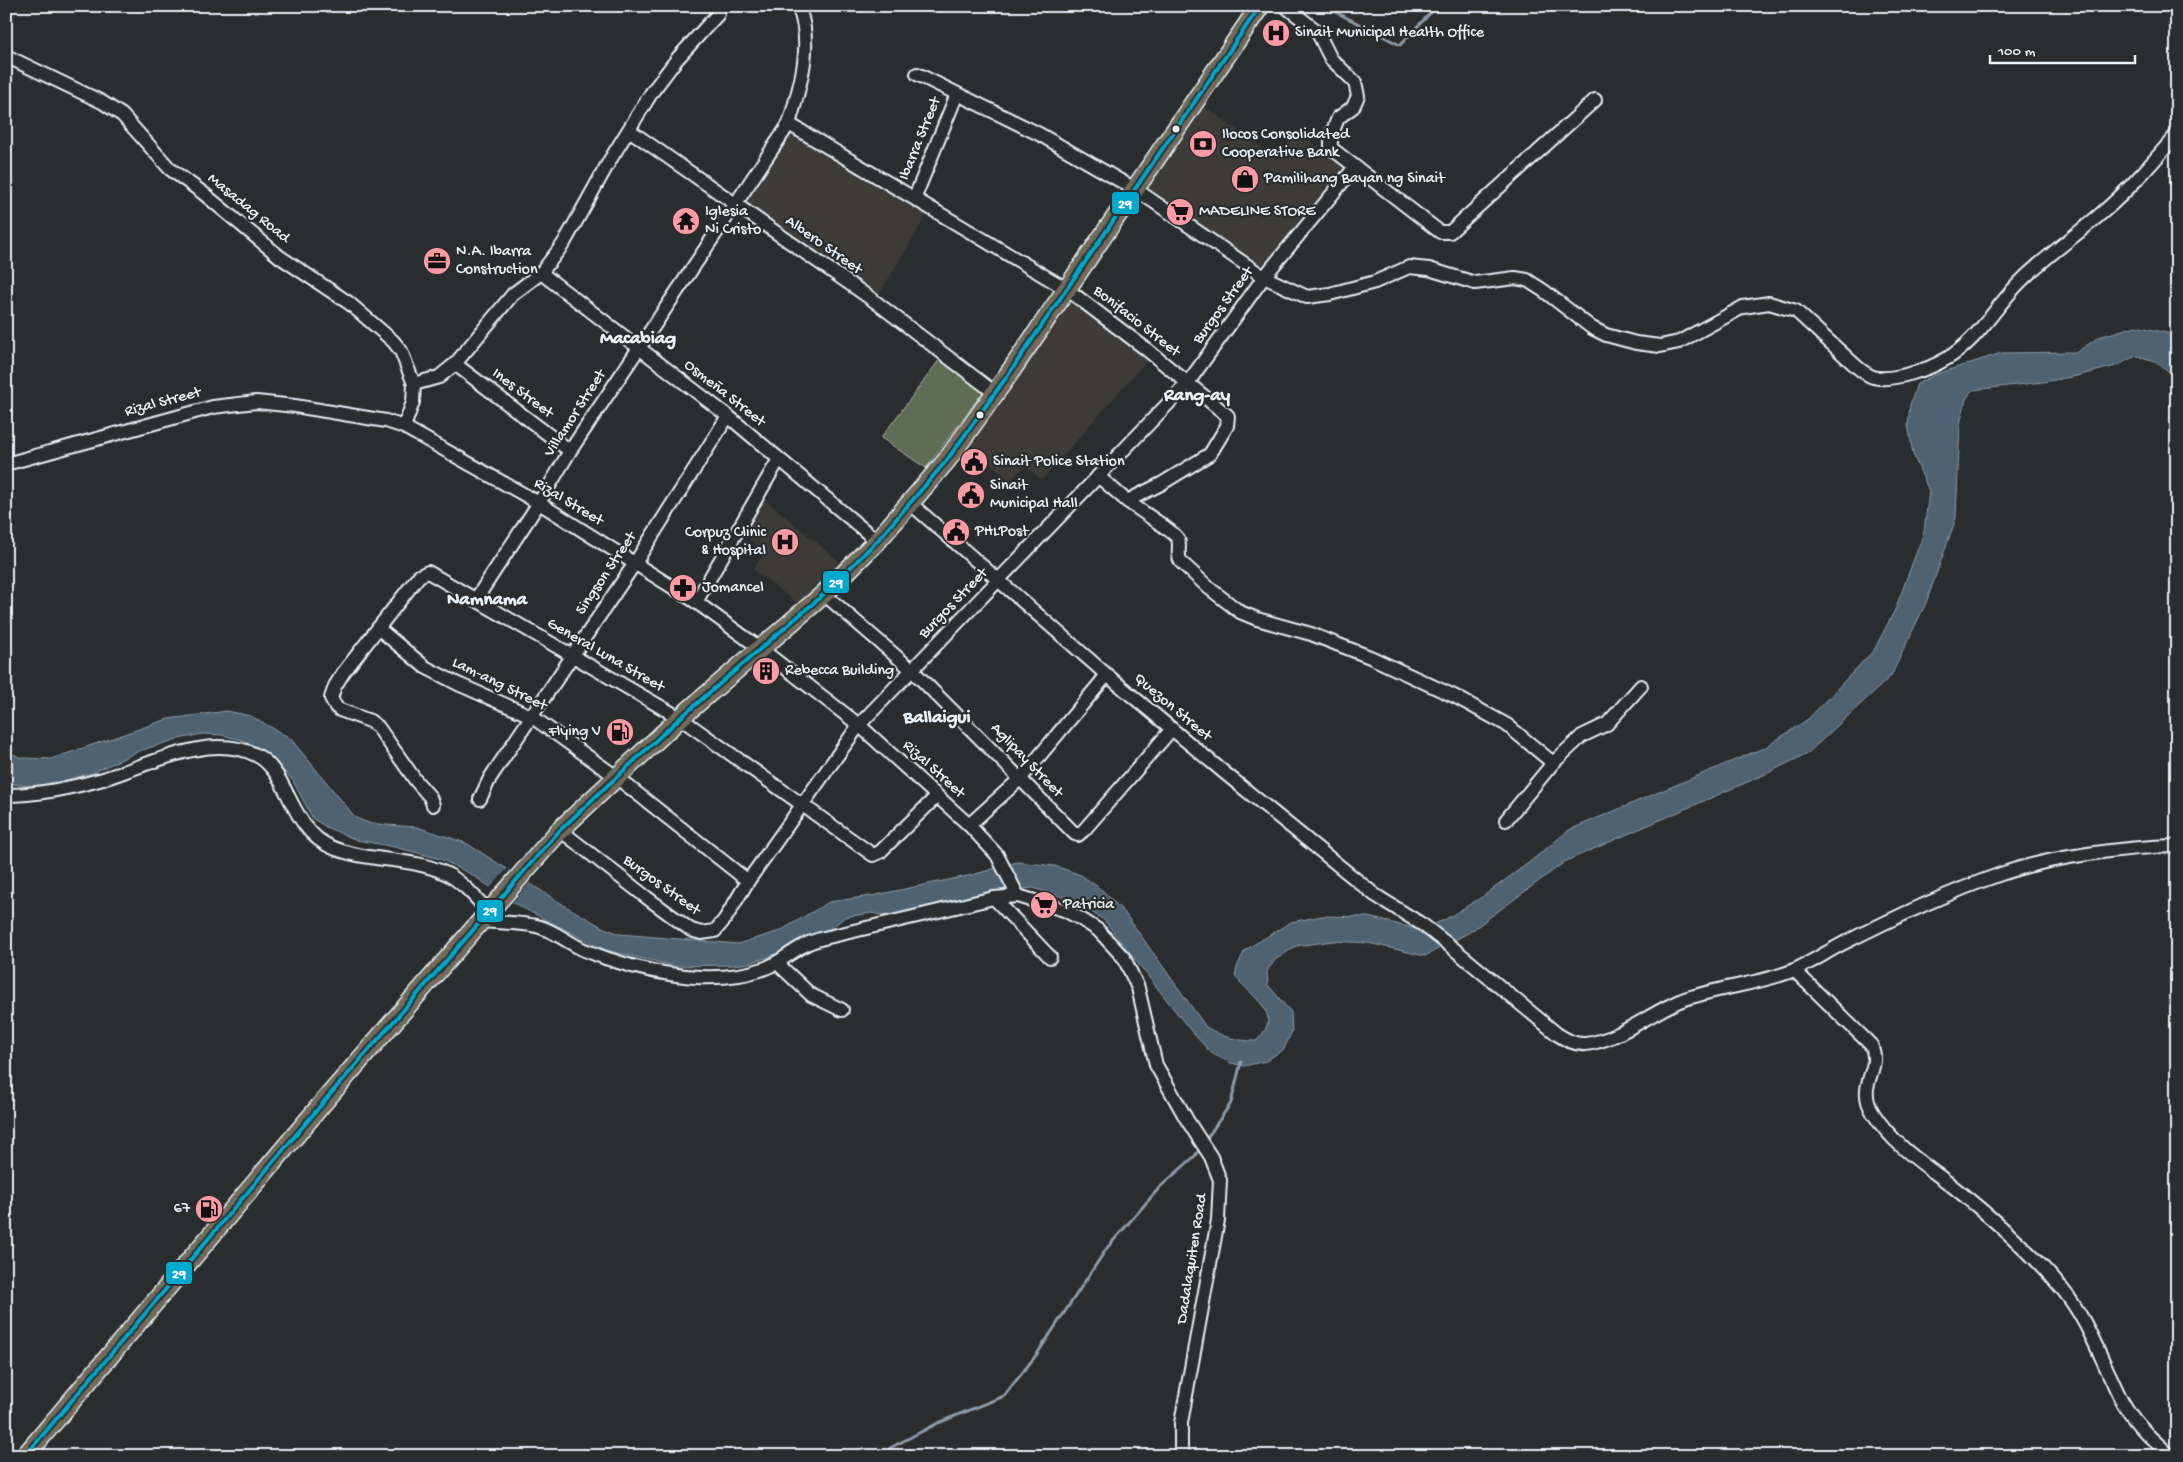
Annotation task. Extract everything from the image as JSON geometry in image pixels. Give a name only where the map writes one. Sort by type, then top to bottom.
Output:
[{"type":"highway","points":[[25,1456],[327,1098],[560,830],[680,718],[824,594],[877,541],[947,460],[1068,290],[1260,6]]},
{"type":"street","name":"Villamor Street","points":[[476,599],[539,503],[570,451],[789,124],[802,77],[805,44],[804,20],[798,6]]},
{"type":"street","points":[[1285,6],[1318,31],[1331,59],[1355,82],[1358,96],[1352,107],[1338,118],[1331,136],[1331,148],[1445,234],[1450,232],[1595,100]]},
{"type":"street","points":[[414,384],[439,376],[455,364],[513,294],[541,273],[564,243],[610,160],[652,92],[677,60],[718,14]]},
{"type":"street","name":"Masadag Road","points":[[6,56],[102,102],[122,115],[170,169],[203,193],[280,257],[349,303],[393,341],[401,351],[414,384],[413,402],[404,427]]},
{"type":"street","points":[[917,74],[1039,134],[1136,190],[1264,277],[1311,298],[1375,282],[1409,267],[1429,269],[1475,283],[1510,277],[1520,278],[1544,291],[1592,328],[1620,339],[1660,346],[1679,342],[1743,306],[1769,303],[1796,312],[1866,374],[1884,378],[1916,372],[1947,359],[1966,344],[2017,284],[2039,263],[2106,210],[2176,138]]},
{"type":"street","name":"Ibarra Street","points":[[915,197],[957,94]]},
{"type":"street","name":"Bonifacio Street","points":[[789,124],[915,197],[1068,290],[1228,414],[1227,426],[1206,457],[1127,501]]},
{"type":"street","name":"Albero Street","points":[[629,130],[873,300],[996,393]]},
{"type":"street","name":"Burgos Street","points":[[560,830],[646,898],[691,930],[708,933],[720,926],[748,881],[859,725],[1187,384],[1264,277],[1355,167]]},
{"type":"street","name":"Osmeña Street","points":[[541,273],[728,416],[877,541]]},
{"type":"street","name":"Ines Street","points":[[455,364],[570,451]]},
{"type":"street","name":"Rizal Street","points":[[6,464],[213,407],[256,402],[304,407],[386,421],[404,427],[539,503],[696,602],[761,649],[859,725],[969,825],[997,856],[1018,896]]},
{"type":"street","name":"Singson Street","points":[[480,799],[490,778],[634,563],[728,416]]},
{"type":"street","points":[[696,602],[779,459]]},
{"type":"street","points":[[1098,476],[1127,501],[1173,533],[1179,542],[1178,557],[1181,562],[1209,588],[1240,612],[1257,620],[1311,634],[1370,657],[1456,697],[1507,725],[1553,763]]},
{"type":"street","name":"Quezon Street","points":[[910,503],[1107,675],[1172,729],[1375,894],[1454,949],[1557,1034],[1567,1040],[1585,1044],[1601,1040],[1680,1001],[1708,992],[1774,978],[1794,970],[1877,928],[2002,873],[2081,856],[2157,846],[2177,846]]},
{"type":"street","name":"General Luna Street","points":[[434,805],[430,796],[416,782],[378,727],[370,721],[340,710],[331,698],[343,673],[422,573],[431,573],[680,718],[875,855],[937,796]]},
{"type":"street","name":"Aglipay Street","points":[[824,594],[912,670],[1067,827],[1078,834],[1172,729]]},
{"type":"street","name":"Lam-ang Street","points":[[378,628],[425,667],[458,684],[531,716],[616,776],[748,881]]},
{"type":"street","points":[[969,825],[1020,778],[1107,675]]},
{"type":"street","points":[[1506,820],[1553,763],[1582,736],[1607,724],[1641,686]]},
{"type":"street","points":[[6,795],[30,795],[54,791],[103,778],[164,757],[210,748],[229,747],[244,750],[258,756],[272,769],[292,808],[308,830],[321,842],[347,852],[439,871],[457,881],[487,912],[538,926],[582,949],[602,957],[651,970],[693,977],[726,977],[763,969],[777,963],[803,946],[824,938],[994,898],[1018,896]]},
{"type":"street","name":"Dadalaquiten Road","points":[[1018,896],[1046,904],[1081,919],[1105,936],[1124,958],[1138,988],[1156,1065],[1187,1120],[1211,1157],[1220,1180],[1218,1220],[1181,1423],[1181,1447],[1184,1456]]},
{"type":"street","points":[[994,898],[1050,957]]},
{"type":"street","points":[[777,963],[811,995],[842,1010]]},
{"type":"street","points":[[1794,970],[1871,1045],[1874,1051],[1874,1061],[1865,1092],[1872,1113],[1885,1130],[1914,1159],[1947,1183],[2027,1250],[2044,1268],[2082,1316],[2124,1405],[2152,1439],[2171,1456]]},
{"type":"shaded area","name":"Pamilihang Bayan ng Sinait","points":[[1205,107],[1277,159],[1297,131],[1347,169],[1263,271],[1145,190]]},
{"type":"shaded area","points":[[793,131],[928,213],[877,298],[744,206]]},
{"type":"shaded area","points":[[1072,300],[1149,358],[1042,480],[1025,466],[1010,481],[969,443]]},
{"type":"shaded area","name":"Corpuz Clinic & Hospital","points":[[762,497],[841,563],[798,604],[753,569],[766,552],[741,532]]},
{"type":"green space","points":[[940,359],[983,392],[926,468],[881,438]]},
{"type":"water","points":[[2136,326],[2167,333],[2177,339],[2177,377],[2152,360],[2136,356],[2116,366],[2077,376],[1973,390],[1966,399],[1960,424],[1956,518],[1926,603],[1891,676],[1808,753],[1768,773],[1566,861],[1470,932],[1425,956],[1368,943],[1333,941],[1296,946],[1275,960],[1267,971],[1268,985],[1291,1012],[1292,1031],[1284,1049],[1266,1061],[1244,1066],[1231,1063],[1211,1053],[1191,1031],[1104,920],[1072,900],[1033,888],[1001,891],[911,914],[887,916],[871,913],[845,917],[824,934],[772,956],[749,963],[675,966],[605,950],[519,906],[469,873],[440,859],[395,847],[357,840],[328,828],[313,819],[293,781],[284,771],[257,747],[242,740],[222,735],[202,734],[174,740],[139,751],[92,773],[44,786],[6,783],[6,751],[22,758],[51,759],[168,719],[227,711],[251,716],[290,738],[356,818],[371,824],[417,827],[466,843],[567,907],[604,928],[620,934],[738,944],[780,931],[829,902],[871,896],[972,875],[1017,862],[1055,866],[1081,875],[1102,890],[1124,912],[1206,1027],[1230,1038],[1256,1041],[1268,1022],[1267,1013],[1257,999],[1235,976],[1237,967],[1245,950],[1291,922],[1322,916],[1368,917],[1421,930],[1446,919],[1482,897],[1569,830],[1766,747],[1808,719],[1874,650],[1895,610],[1924,532],[1929,491],[1913,454],[1908,425],[1910,405],[1917,384],[1934,375],[2001,353],[2077,352],[2099,337]]},
{"type":"pier","points":[[509,867],[531,881],[511,904],[489,889]]},
{"type":"waterway","points":[[1324,6],[1400,45],[1437,6]]},
{"type":"waterway","points":[[1205,1141],[1231,1103],[1241,1062]]},
{"type":"waterway","points":[[885,1456],[890,1448],[938,1423],[1004,1396],[1037,1354],[1107,1248],[1160,1187],[1195,1156],[1200,1148]]},
{"type":"transit line","name":"29","points":[[25,1456],[327,1098],[560,830],[680,718],[824,594],[877,541],[947,460],[1008,375],[1260,6]]},
{"type":"place","name":"Sinait Municipal Health Office","points":[[1276,33]]},
{"type":"place","name":"Ilocos Consolidated Cooperative Bank","points":[[1203,144]]},
{"type":"place","name":"Pamilihang Bayan ng Sinait","points":[[1245,179]]},
{"type":"place","name":"MADELINE STORE","points":[[1180,212]]},
{"type":"place","name":"Iglesia Ni Cristo","points":[[686,221]]},
{"type":"place","name":"N.A. Ibarra Construction","points":[[437,261]]},
{"type":"place","name":"Sinait Police Station","points":[[974,462]]},
{"type":"place","name":"Sinait Municipal Hall","points":[[971,495]]},
{"type":"place","name":"PHLPost","points":[[956,532]]},
{"type":"place","name":"Corpuz Clinic & Hospital","points":[[785,542]]},
{"type":"place","name":"Jomancel","points":[[683,588]]},
{"type":"place","name":"Rebecca Building","points":[[766,671]]},
{"type":"place","name":"Flying V","points":[[620,732]]},
{"type":"place","name":"Patricia","points":[[1044,905]]},
{"type":"place","name":"67","points":[[209,1209]]},
{"type":"district","name":"Macabiag","points":[[638,339]]},
{"type":"district","name":"Rang-ay","points":[[1197,396]]},
{"type":"district","name":"Namnama","points":[[487,600]]},
{"type":"district","name":"Ballaigui","points":[[937,718]]}]
